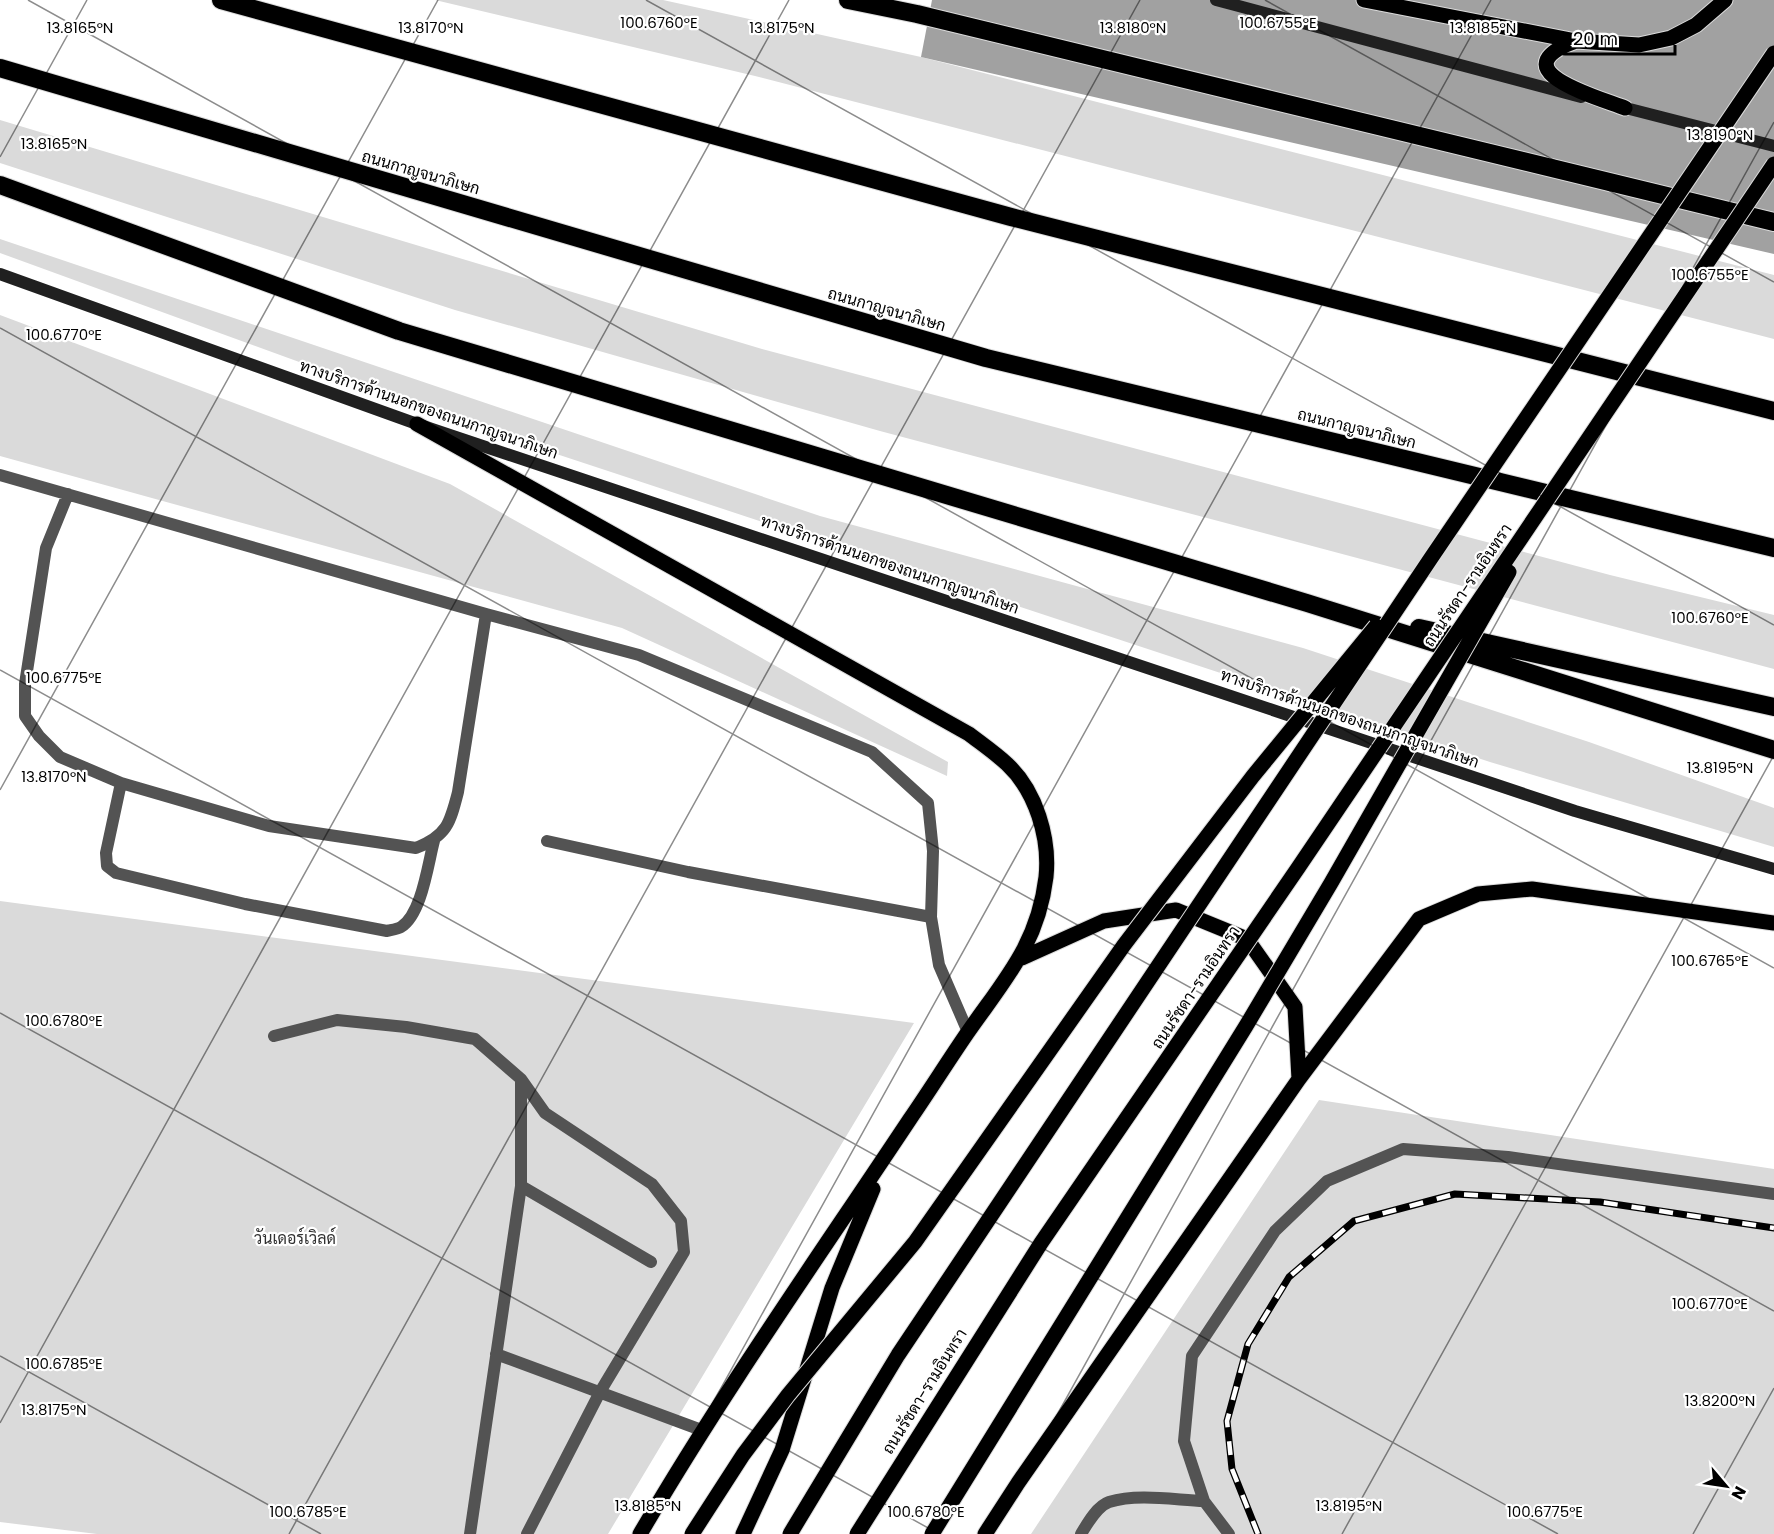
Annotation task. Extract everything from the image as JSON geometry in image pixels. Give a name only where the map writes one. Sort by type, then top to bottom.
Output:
[{"type":"highway","points":[[221,0],[1011,217],[1774,411]]},
{"type":"highway","points":[[848,0],[917,14],[1774,222]]},
{"type":"highway","name":"ถนนกาญจนาภิเษก","points":[[0,68],[986,358],[1774,548]]},
{"type":"highway","points":[[0,185],[399,331],[1307,603],[1774,750]]},
{"type":"highway","points":[[1307,603],[1774,707]]},
{"type":"main road","points":[[1216,0],[1774,146]]},
{"type":"main road","points":[[1364,0],[1576,40],[1639,45],[1671,38],[1696,25],[1725,0]]},
{"type":"main road","points":[[1576,40],[1557,47],[1550,55],[1546,64],[1548,73],[1565,86],[1625,108]]},
{"type":"main road","points":[[790,1534],[898,1355],[1431,558],[1774,53]]},
{"type":"main road","name":"ถนนรัชดา-รามอินทรา","points":[[857,1534],[1041,1243],[1299,868],[1774,164]]},
{"type":"main road","name":"ทางบริการด้านนอกของถนนกาญจนาภิเษก","points":[[0,274],[417,424],[1575,811],[1774,869]]},
{"type":"main road","points":[[417,424],[969,734],[1008,765],[1033,800],[1044,836],[1046,874],[1040,912],[1022,958],[968,1032],[899,1136],[704,1431],[640,1534]]},
{"type":"main road","name":"ถนนรัชดา-รามอินทรา","points":[[932,1534],[1331,883],[1570,465]]},
{"type":"main road","points":[[692,1534],[743,1455],[788,1395],[872,1297],[927,1225],[1069,1022],[1177,874],[1431,558]]},
{"type":"main road","points":[[985,1534],[1018,1483],[1299,1079],[1419,918],[1478,894],[1532,889],[1774,923]]},
{"type":"main road","points":[[1022,958],[1104,921],[1176,910],[1248,939],[1295,1007],[1299,1079]]},
{"type":"main road","points":[[743,1534],[782,1450],[847,1247],[899,1136]]},
{"type":"lane","points":[[0,475],[486,614],[639,655],[872,752],[928,803],[933,851],[931,917],[939,965],[968,1032]]},
{"type":"lane","points":[[68,494],[46,548],[25,684],[25,716],[39,736],[60,757],[121,783],[269,826],[416,848],[434,841]]},
{"type":"lane","points":[[121,783],[106,853],[107,866],[116,873],[245,904],[387,931],[402,927],[411,916],[419,898],[434,841],[450,821],[458,792],[486,614]]},
{"type":"lane","points":[[547,841],[688,872],[931,917]]},
{"type":"lane","points":[[274,1036],[337,1020],[406,1027],[475,1040],[521,1078],[545,1113],[652,1184],[681,1221],[684,1252],[600,1392],[527,1534]]},
{"type":"lane","points":[[470,1534],[521,1186],[521,1078]]},
{"type":"lane","points":[[1229,1534],[1204,1501],[1184,1441],[1192,1356],[1275,1231],[1327,1181],[1403,1149],[1508,1157],[1774,1194]]},
{"type":"lane","points":[[521,1186],[651,1262]]},
{"type":"lane","points":[[496,1354],[704,1431]]},
{"type":"lane","points":[[1081,1534],[1091,1518],[1107,1502],[1144,1498],[1204,1501]]},
{"type":"green space","points":[[435,0],[663,0],[921,57],[1774,275],[1774,339],[755,76]]},
{"type":"green space","points":[[0,120],[762,349],[1610,575],[1774,615],[1774,669],[880,431],[455,310],[0,163]]},
{"type":"green space","points":[[0,239],[820,516],[1303,648],[1589,742],[1774,808],[1774,847],[1490,762],[505,437],[0,253]]},
{"type":"green space","points":[[0,315],[450,484],[948,762],[947,776],[622,628],[0,456]]},
{"type":"green space","name":"วันเดอร์เวิลด์","points":[[0,901],[914,1023],[608,1534],[97,1534],[0,1522]]},
{"type":"green space","points":[[1319,1100],[1774,1169],[1774,1534],[1031,1534]]},
{"type":"shaded area","points":[[932,0],[1774,0],[1774,254],[921,57]]},
{"type":"railway","points":[[1258,1534],[1232,1469],[1227,1421],[1248,1344],[1289,1277],[1354,1221],[1455,1194],[1600,1202],[1774,1228]]}]
